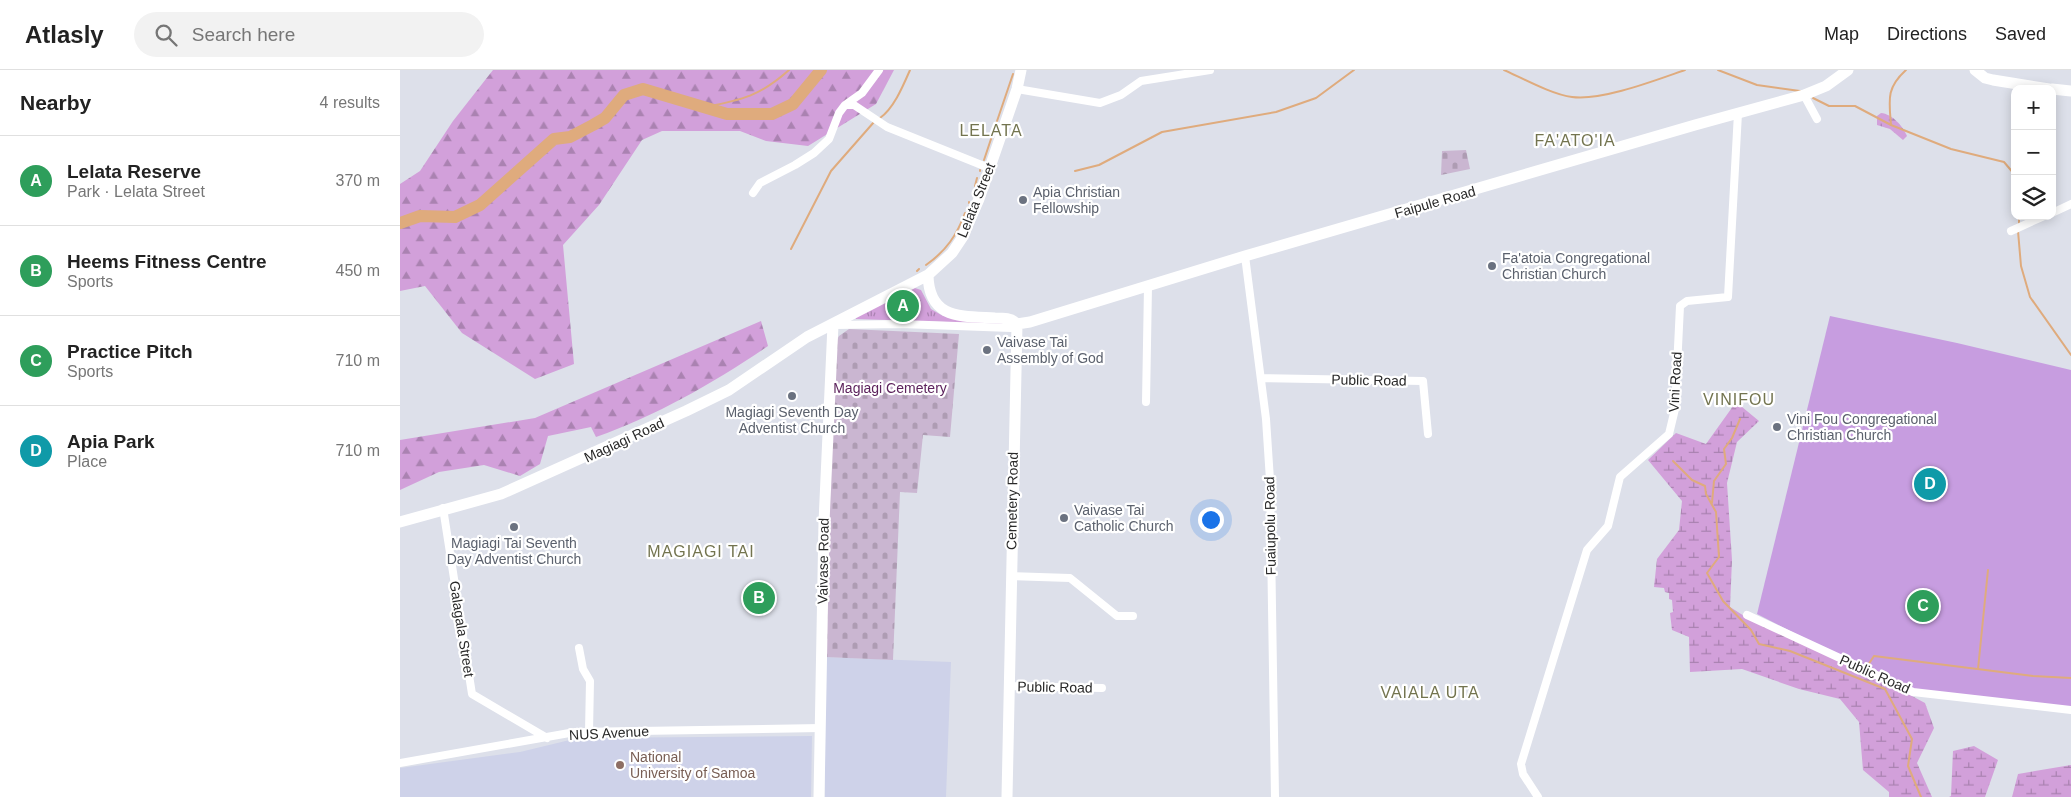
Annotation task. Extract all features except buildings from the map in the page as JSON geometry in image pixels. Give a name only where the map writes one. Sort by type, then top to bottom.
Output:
[{"type":"street","points":[[753,193],[760,183],[795,166],[814,153],[829,139],[844,105],[862,93],[879,70]]},
{"type":"street","name":"Lelata Street","points":[[833,325],[843,317],[928,275],[952,254],[962,238],[989,168],[1021,70]]},
{"type":"street","points":[[1016,89],[1100,103],[1122,95],[1141,81],[1210,70]]},
{"type":"street","name":"Faipule Road","points":[[1017,324],[1028,323],[1245,256],[1804,95],[1826,86],[1848,70]]},
{"type":"street","points":[[1975,70],[1985,78],[2025,85]]},
{"type":"street","points":[[2056,90],[2071,91]]},
{"type":"street","points":[[1804,95],[1818,119]]},
{"type":"street","points":[[844,105],[854,105],[887,127],[989,168]]},
{"type":"street","name":"Vini Road","points":[[1538,797],[1523,774],[1521,764],[1587,550],[1608,526],[1620,477],[1669,434],[1675,409],[1680,306],[1686,301],[1728,297],[1738,113]]},
{"type":"street","points":[[2056,211],[2071,204]]},
{"type":"street","points":[[2013,230],[2036,220]]},
{"type":"street","name":"Fuaiupolu Road","points":[[1245,256],[1261,378],[1270,480],[1275,797]]},
{"type":"street","points":[[833,325],[891,324],[1011,328],[1017,324],[1008,319],[972,317],[940,309],[930,297],[928,275]]},
{"type":"street","points":[[1146,402],[1148,286]]},
{"type":"street","name":"Cemetery Road","points":[[1007,797],[1017,324]]},
{"type":"street","name":"Magiagi Road","points":[[400,522],[443,508],[493,496],[524,484],[686,411],[729,390],[788,348],[833,325]]},
{"type":"street","name":"Vaivase Road","points":[[819,797],[824,522],[833,325]]},
{"type":"street","name":"Public Road","points":[[1261,378],[1423,381],[1428,434]]},
{"type":"street","name":"Galagala Street","points":[[443,508],[472,694],[547,738]]},
{"type":"street","points":[[1011,576],[1070,578],[1117,616],[1133,616]]},
{"type":"street","name":"Public Road","points":[[1747,615],[1913,692],[2071,710]]},
{"type":"street","points":[[579,648],[583,669],[590,681],[589,732]]},
{"type":"street","name":"Public Road","points":[[1008,686],[1102,688]]},
{"type":"street","name":"NUS Avenue","points":[[400,764],[575,732],[821,728]]},
{"type":"shaded area","points":[[1830,316],[2071,370],[2071,710],[1914,695],[1757,614]]},
{"type":"shaded area","points":[[825,657],[951,662],[946,797],[825,797]]},
{"type":"shaded area","name":"National University of Samoa","points":[[812,736],[811,797],[400,797],[400,768],[520,752],[578,738]]},
{"type":"green space","points":[[493,70],[894,70],[876,104],[808,146],[766,141],[740,131],[662,131],[642,140],[599,205],[563,245],[574,364],[535,379],[462,333],[425,286],[400,291],[400,184],[420,171],[453,121]]},
{"type":"green space","points":[[1881,113],[1893,118],[1903,128],[1907,136],[1903,140],[1890,129],[1877,125],[1877,116]]},
{"type":"green space","points":[[1466,150],[1470,169],[1441,175],[1442,151]]},
{"type":"green space","points":[[915,288],[921,290],[931,309],[943,316],[1007,324],[856,319],[855,317]]},
{"type":"green space","points":[[761,321],[768,346],[747,360],[685,397],[641,419],[596,437],[591,427],[548,436],[540,464],[520,476],[484,465],[439,472],[400,490],[400,440],[535,418]]},
{"type":"green space","name":"Magiagi Cemetery","points":[[849,329],[959,334],[950,437],[923,435],[917,493],[900,492],[893,660],[825,657],[834,345],[839,336]]},
{"type":"green space","points":[[1736,402],[1759,421],[1737,442],[1727,483],[1732,560],[1730,607],[1752,621],[1835,655],[1925,703],[1934,728],[1917,763],[1932,797],[1889,797],[1889,792],[1863,770],[1859,722],[1840,699],[1799,689],[1742,669],[1690,672],[1689,637],[1672,630],[1670,613],[1673,612],[1672,600],[1669,599],[1669,593],[1665,592],[1664,588],[1654,587],[1657,559],[1679,530],[1682,501],[1648,460],[1676,433],[1706,444]]},
{"type":"green space","points":[[1974,746],[1998,760],[1985,797],[1949,797],[1951,796],[1953,751]]},
{"type":"green space","points":[[2071,765],[2071,797],[2012,797],[2018,774]]},
{"type":"waterway","points":[[705,107],[750,96],[769,86],[789,70]]},
{"type":"waterway","points":[[400,223],[420,216],[455,217],[480,205],[554,139],[570,137],[605,118],[624,95],[643,89],[727,114],[772,114],[793,104],[821,70]]},
{"type":"waterway","points":[[880,118],[894,103],[910,70]]},
{"type":"waterway","points":[[1075,171],[1099,165],[1162,132],[1276,112],[1316,98],[1354,70]]},
{"type":"waterway","points":[[1504,70],[1538,86],[1564,96],[1572,97],[1598,96],[1613,93],[1685,70]]},
{"type":"waterway","points":[[1718,70],[1757,85],[1800,91]]},
{"type":"waterway","points":[[1906,70],[1895,83],[1890,95],[1891,125],[1951,149],[2004,162],[2011,170]]},
{"type":"waterway","points":[[995,127],[1013,74]]},
{"type":"waterway","points":[[1813,98],[1829,106],[1855,106],[1891,125]]},
{"type":"waterway","points":[[791,249],[831,171],[874,122]]},
{"type":"waterway","points":[[984,160],[993,133]]},
{"type":"waterway","points":[[975,186],[977,178]]},
{"type":"waterway","points":[[926,265],[950,242],[965,213]]},
{"type":"waterway","points":[[2018,231],[2021,266],[2030,297],[2071,355]]},
{"type":"waterway","points":[[1712,503],[1714,481],[1726,464],[1724,449],[1732,438],[1740,419]]},
{"type":"waterway","points":[[1673,461],[1692,480],[1705,486],[1706,494],[1716,512],[1719,557],[1707,573],[1723,601],[1751,630],[1759,644],[1790,651],[1885,689],[1912,739],[1908,766],[1921,797]]},
{"type":"waterway","points":[[1978,669],[1988,570]]},
{"type":"waterway","points":[[1868,665],[1874,656],[2033,676],[2071,678]]},
{"type":"place","name":"Apia Christian Fellowship","points":[[1023,200]]},
{"type":"place","name":"Fa'atoia Congregational Christian Church","points":[[1492,266]]},
{"type":"place","name":"Lelata Reserve","points":[[903,306]]},
{"type":"place","name":"Vaivase Tai Assembly of God","points":[[987,350]]},
{"type":"place","name":"Magiagi Seventh Day Adventist Church","points":[[792,396]]},
{"type":"place","name":"Vini Fou Congregational Christian Church","points":[[1777,427]]},
{"type":"place","name":"Apia Park","points":[[1930,484]]},
{"type":"place","name":"Vaivase Tai Catholic Church","points":[[1064,518]]},
{"type":"place","name":"Magiagi Tai Seventh Day Adventist Church","points":[[514,527]]},
{"type":"place","name":"Heems Fitness Centre","points":[[759,598]]},
{"type":"place","name":"Practice Pitch","points":[[1923,606]]},
{"type":"place","name":"National University of Samoa","points":[[620,765]]},
{"type":"district","name":"LELATA","points":[[991,130]]},
{"type":"district","name":"FA'ATO'IA","points":[[1575,140]]},
{"type":"district","name":"VINIFOU","points":[[1739,399]]},
{"type":"district","name":"MAGIAGI TAI","points":[[701,551]]},
{"type":"district","name":"VAIALA UTA","points":[[1430,692]]}]
